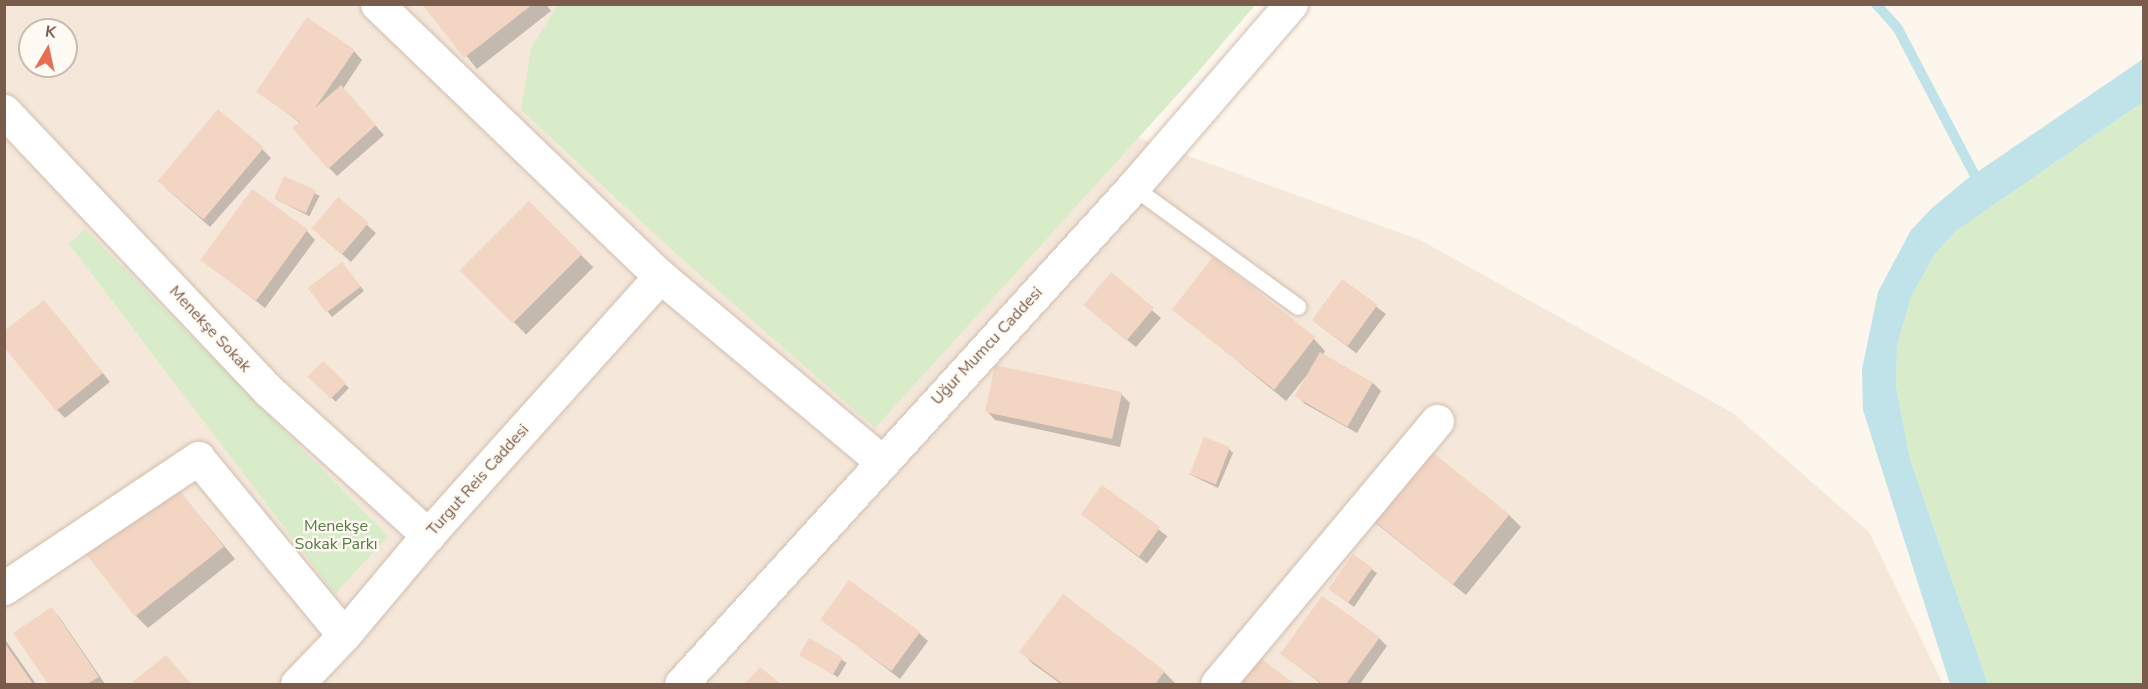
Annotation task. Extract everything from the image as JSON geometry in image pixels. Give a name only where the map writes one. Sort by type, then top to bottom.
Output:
[{"type":"street","points":[[377,4],[660,276],[881,461]]},
{"type":"street","name":"Uğur Mumcu Caddesi","points":[[681,684],[881,461],[1133,187],[1291,4]]},
{"type":"street","name":"Menekşe Sokak","points":[[4,111],[269,391],[428,536]]},
{"type":"street","name":"Turgut Reis Caddesi","points":[[297,684],[344,635],[428,536],[660,276]]},
{"type":"street","points":[[1216,684],[1437,421]]},
{"type":"street","points":[[4,588],[198,458],[344,635]]},
{"type":"lane","points":[[1133,187],[1299,307]]},
{"type":"shaded area","points":[[4,5],[898,5],[1062,110],[1420,240],[1733,413],[1869,532],[1943,684],[5,684]]},
{"type":"green space","points":[[558,5],[1255,5],[1198,72],[875,428],[672,250],[521,110],[531,48]]},
{"type":"green space","points":[[2143,102],[2143,684],[1988,684],[1910,459],[1896,385],[1897,346],[1911,297],[1935,254],[1956,231]]},
{"type":"green space","name":"Menekşe Sokak Parkı","points":[[85,229],[388,536],[335,594],[69,244]]},
{"type":"water","points":[[2143,59],[2143,102],[1956,231],[1935,254],[1911,297],[1897,346],[1896,385],[1910,459],[1988,684],[1950,684],[1863,410],[1862,369],[1878,292],[1911,230],[1932,208],[1967,179]]},
{"type":"building","points":[[422,4],[533,4],[464,58]]},
{"type":"building","points":[[307,17],[355,50],[315,108],[341,85],[376,125],[328,169],[292,128],[300,122],[256,92]]},
{"type":"building","points":[[218,109],[264,148],[204,220],[158,181]]},
{"type":"building","points":[[284,176],[316,190],[306,213],[274,199]]},
{"type":"building","points":[[252,189],[308,230],[256,301],[200,260]]},
{"type":"building","points":[[338,197],[369,223],[342,254],[312,228]]},
{"type":"building","points":[[529,201],[582,254],[513,323],[460,270]]},
{"type":"building","points":[[1213,257],[1315,337],[1274,390],[1172,310]]},
{"type":"building","points":[[342,262],[361,287],[326,313],[308,288]]},
{"type":"building","points":[[1111,272],[1154,308],[1126,341],[1083,305]]},
{"type":"building","points":[[1342,279],[1378,305],[1348,346],[1312,320]]},
{"type":"building","points":[[44,300],[103,373],[56,411],[4,347],[4,331]]},
{"type":"building","points":[[1320,352],[1373,382],[1347,427],[1294,396]]},
{"type":"building","points":[[323,361],[346,383],[331,399],[308,377]]},
{"type":"building","points":[[995,365],[1122,392],[1112,439],[985,412]]},
{"type":"building","points":[[1410,434],[1509,515],[1453,584],[1353,504]]},
{"type":"building","points":[[1204,437],[1230,447],[1216,484],[1190,474]]},
{"type":"building","points":[[174,483],[224,547],[135,616],[85,553]]},
{"type":"building","points":[[1102,485],[1160,527],[1139,556],[1081,514]]},
{"type":"building","points":[[1353,554],[1373,568],[1348,603],[1328,589]]},
{"type":"building","points":[[849,580],[920,632],[891,671],[820,620]]},
{"type":"building","points":[[1063,594],[1165,671],[1155,684],[1063,684],[1019,652]]},
{"type":"building","points":[[1322,596],[1380,637],[1346,684],[1322,684],[1280,654]]},
{"type":"building","points":[[52,607],[99,677],[87,684],[48,684],[13,633]]},
{"type":"building","points":[[809,638],[843,658],[833,675],[799,655]]},
{"type":"building","points":[[4,642],[33,684],[4,684]]},
{"type":"building","points":[[1248,649],[1295,684],[1221,684]]},
{"type":"building","points":[[166,655],[191,684],[130,684]]},
{"type":"building","points":[[760,667],[781,684],[745,684]]},
{"type":"waterway","points":[[1876,4],[1897,27],[1980,185]]}]
